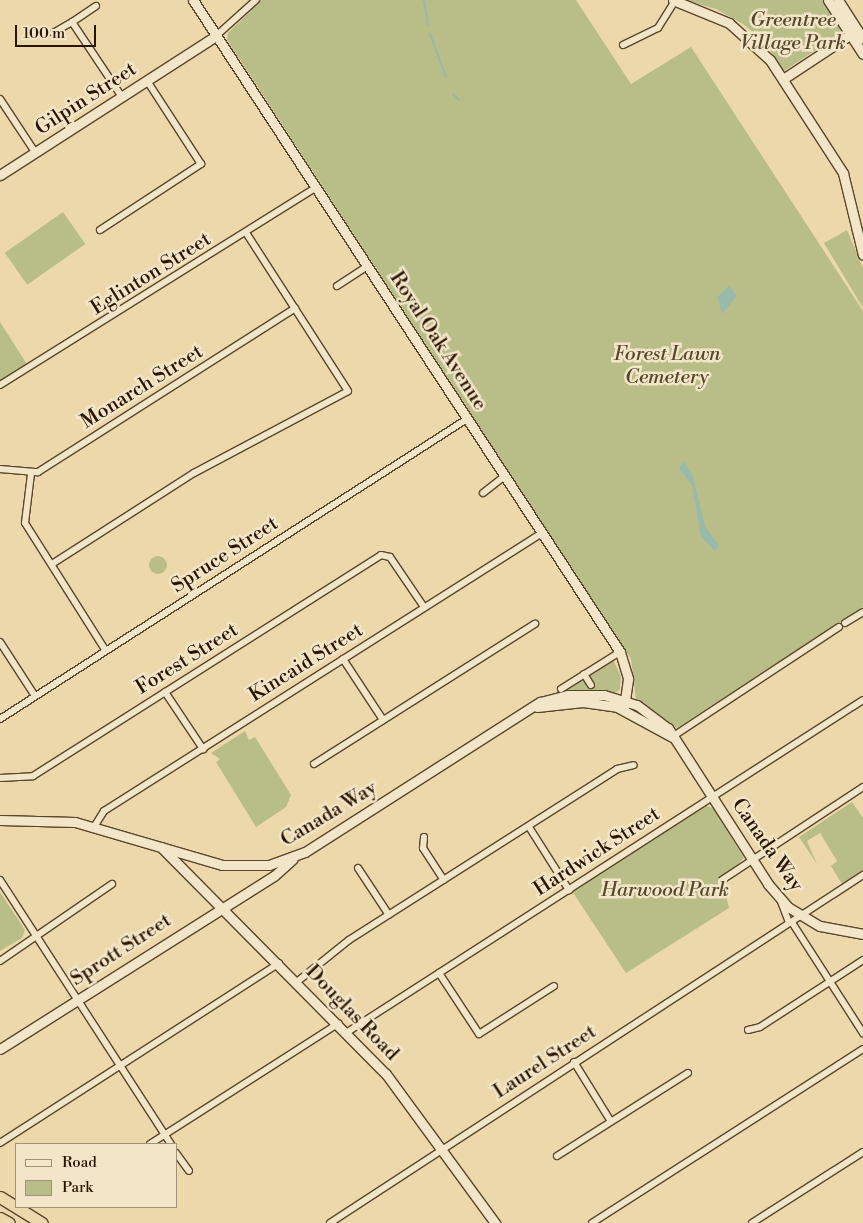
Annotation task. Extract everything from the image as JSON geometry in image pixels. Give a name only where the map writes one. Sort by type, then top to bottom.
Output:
[{"type":"highway","points":[[0,1197],[15,1206]]},
{"type":"highway","points":[[18,1208],[42,1223]]},
{"type":"highway","points":[[0,1218],[9,1223]]},
{"type":"street","name":"Royal Oak Avenue","points":[[193,0],[620,652],[627,670],[625,705]]},
{"type":"street","points":[[216,36],[256,0]]},
{"type":"street","points":[[623,45],[658,28],[674,0],[739,30],[783,79],[846,178],[863,255]]},
{"type":"street","points":[[828,0],[854,32],[863,39]]},
{"type":"street","points":[[838,0],[863,54]]},
{"type":"street","points":[[53,33],[96,6]]},
{"type":"street","points":[[72,22],[122,97]]},
{"type":"street","points":[[783,79],[854,32]]},
{"type":"street","name":"Gilpin Street","points":[[0,174],[216,36]]},
{"type":"street","points":[[100,230],[202,164],[147,81]]},
{"type":"street","points":[[0,99],[35,152]]},
{"type":"street","name":"Eglinton Street","points":[[0,385],[317,188]]},
{"type":"street","points":[[52,564],[194,473],[348,391],[246,233]]},
{"type":"street","points":[[337,286],[368,266]]},
{"type":"street","name":"Monarch Street","points":[[31,474],[295,308]]},
{"type":"street","name":"Spruce Street","points":[[0,719],[467,419]]},
{"type":"street","points":[[0,469],[31,474],[24,520],[106,651]]},
{"type":"street","points":[[483,493],[505,476]]},
{"type":"street","name":"Kincaid Street","points":[[94,827],[102,812],[542,532]]},
{"type":"street","name":"Forest Street","points":[[0,778],[34,776],[387,554],[424,607]]},
{"type":"street","points":[[672,737],[863,612]]},
{"type":"street","points":[[314,764],[535,624]]},
{"type":"street","points":[[0,642],[35,696]]},
{"type":"street","points":[[561,689],[620,652]]},
{"type":"street","points":[[343,659],[383,720]]},
{"type":"street","points":[[584,674],[590,684]]},
{"type":"street","points":[[165,692],[202,748]]},
{"type":"street","name":"Canada Way","points":[[0,820],[60,820],[94,827],[222,865],[269,865],[295,857],[551,698],[584,694],[625,705],[656,718],[672,737],[752,860],[780,898],[801,916],[832,931],[863,934]]},
{"type":"street","name":"Hardwick Street","points":[[348,1032],[863,700]]},
{"type":"street","points":[[298,981],[325,956],[617,770],[634,765]]},
{"type":"street","points":[[722,880],[863,787]]},
{"type":"street","points":[[529,827],[568,890]]},
{"type":"street","points":[[424,837],[423,848],[444,880]]},
{"type":"street","name":"Douglas Road","points":[[160,846],[340,1022],[399,1088],[495,1223]]},
{"type":"street","name":"Sprott Street","points":[[0,1049],[220,906],[260,882],[274,876],[295,857]]},
{"type":"street","points":[[260,882],[269,865]]},
{"type":"street","points":[[358,868],[389,915]]},
{"type":"street","name":"Laurel Street","points":[[330,1223],[442,1148],[863,875]]},
{"type":"street","points":[[0,880],[170,1143]]},
{"type":"street","points":[[0,961],[38,937],[112,884]]},
{"type":"street","points":[[780,898],[791,923],[863,1033]]},
{"type":"street","points":[[748,1030],[760,1027],[863,960]]},
{"type":"street","points":[[0,1143],[279,963]]},
{"type":"street","points":[[439,973],[479,1034],[554,986]]},
{"type":"street","points":[[152,1143],[340,1022]]},
{"type":"street","points":[[592,1223],[863,1049]]},
{"type":"street","points":[[574,1062],[610,1120]]},
{"type":"street","points":[[556,1156],[610,1120],[688,1073]]},
{"type":"street","points":[[752,1223],[863,1152]]},
{"type":"street","points":[[178,1156],[189,1172]]},
{"type":"green space","name":"Forest Lawn Cemetery","points":[[262,0],[576,0],[631,84],[691,47],[863,311],[863,607],[677,728],[636,700],[631,659],[227,40],[228,33]]},
{"type":"green space","name":"Greentree Village Park","points":[[684,0],[823,0],[843,32],[784,71],[763,40],[743,24],[716,9]]},
{"type":"green space","points":[[63,212],[85,244],[27,285],[5,253]]},
{"type":"green space","points":[[847,230],[863,268],[863,308],[824,243]]},
{"type":"green space","points":[[0,322],[28,366],[2,381],[0,381]]},
{"type":"green space","points":[[158,556],[164,559],[167,565],[164,571],[158,574],[152,571],[149,565],[152,559]]},
{"type":"green space","points":[[613,660],[621,676],[620,689],[615,693],[563,690],[580,679],[587,682],[591,673]]},
{"type":"green space","points":[[245,731],[249,740],[255,737],[291,795],[286,807],[256,827],[216,762],[220,759],[211,753]]},
{"type":"green space","points":[[852,802],[863,818],[863,870],[842,884],[831,866],[837,861],[820,833],[807,841],[817,864],[799,837]]},
{"type":"green space","name":"Harwood Park","points":[[706,806],[713,808],[744,858],[722,880],[729,908],[626,973],[572,891]]},
{"type":"green space","points":[[0,892],[25,930],[22,938],[0,951]]},
{"type":"shaded area","points":[[729,286],[737,296],[722,314],[717,297]]},
{"type":"shaded area","points":[[684,461],[693,477],[705,526],[719,545],[715,551],[701,537],[692,485],[679,468]]},
{"type":"waterway","points":[[424,0],[428,25]]},
{"type":"waterway","points":[[430,34],[446,77]]},
{"type":"waterway","points":[[453,94],[459,100]]}]
